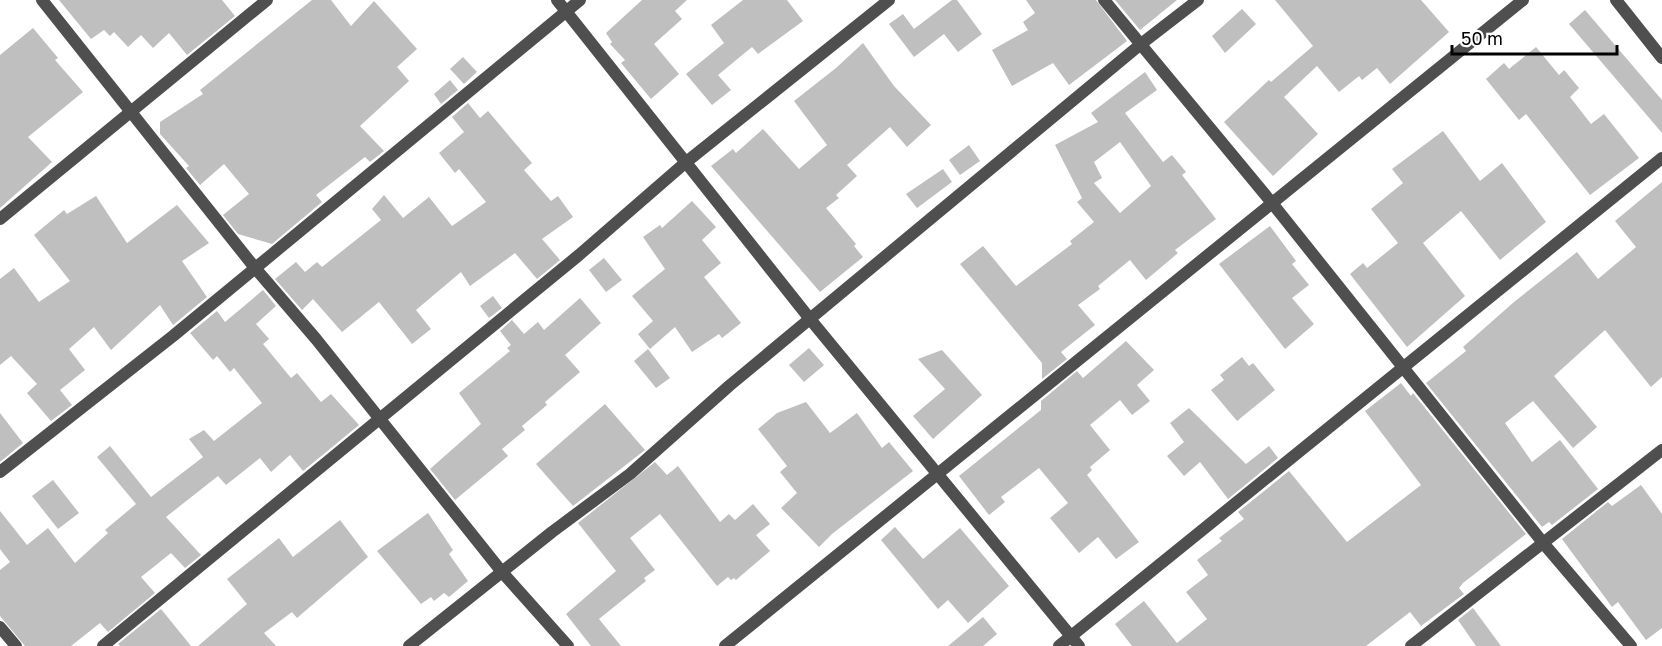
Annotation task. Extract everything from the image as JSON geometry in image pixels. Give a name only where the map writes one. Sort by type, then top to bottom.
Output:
[{"type":"street","points":[[42,0],[255,268],[502,572],[568,646]]},
{"type":"street","points":[[0,219],[130,110],[267,0]]},
{"type":"street","points":[[557,0],[810,319],[1075,641]]},
{"type":"street","points":[[0,472],[255,268],[580,0]]},
{"type":"street","points":[[104,646],[380,419],[462,348],[579,255],[685,163],[889,0]]},
{"type":"street","points":[[1104,0],[1272,203],[1544,544],[1631,646]]},
{"type":"street","points":[[409,646],[630,474],[810,319],[1197,0]]},
{"type":"street","points":[[724,646],[1522,0]]},
{"type":"street","points":[[1616,0],[1662,58]]},
{"type":"street","points":[[1059,646],[1075,641],[1403,365],[1662,158]]},
{"type":"street","points":[[1411,646],[1662,450]]},
{"type":"street","points":[[0,627],[16,646]]},
{"type":"building","points":[[59,0],[222,0],[235,16],[187,55],[169,33],[153,48],[141,35],[128,47],[114,32],[110,36],[104,30],[91,39]]},
{"type":"building","points":[[312,0],[331,0],[351,26],[374,1],[417,49],[397,67],[409,81],[360,126],[384,151],[370,162],[365,157],[316,195],[322,202],[272,244],[238,234],[223,215],[249,194],[224,164],[200,185],[186,168],[189,166],[160,134],[160,122],[203,94],[200,90]]},
{"type":"building","points":[[642,0],[687,0],[675,11],[682,19],[654,44],[679,74],[651,99],[621,63],[625,60],[610,44],[612,42],[606,33]]},
{"type":"building","points":[[743,0],[787,0],[803,21],[758,54],[752,47],[718,75],[731,90],[712,105],[686,74],[724,43],[711,25]]},
{"type":"building","points":[[952,0],[957,0],[982,34],[958,52],[944,34],[914,57],[889,24],[903,14],[914,29]]},
{"type":"building","points":[[1026,0],[1096,0],[1127,41],[1069,85],[1053,63],[1012,86],[992,50],[1028,30],[1023,22],[1035,13]]},
{"type":"building","points":[[1115,0],[1177,0],[1140,30]]},
{"type":"building","points":[[1275,0],[1421,0],[1449,32],[1390,84],[1377,68],[1362,80],[1359,76],[1339,92],[1317,66],[1284,97],[1318,134],[1273,176],[1224,122],[1269,80],[1271,82],[1313,46]]},
{"type":"building","points":[[1242,9],[1256,24],[1225,53],[1212,36]]},
{"type":"building","points":[[1585,10],[1662,100],[1662,133],[1569,24]]},
{"type":"building","points":[[33,28],[58,58],[55,60],[83,92],[28,137],[52,162],[0,208],[0,55]]},
{"type":"building","points":[[863,43],[894,86],[931,125],[907,147],[890,127],[847,165],[857,176],[836,195],[839,198],[826,208],[856,244],[854,246],[863,257],[820,292],[711,166],[733,149],[736,153],[763,129],[799,169],[827,145],[794,101]]},
{"type":"building","points":[[1536,47],[1559,75],[1564,70],[1579,88],[1570,97],[1591,124],[1604,114],[1639,158],[1590,195],[1526,114],[1519,120],[1486,79],[1504,63],[1509,69]]},
{"type":"building","points":[[463,57],[477,72],[464,84],[450,69]]},
{"type":"building","points":[[1145,72],[1157,90],[1125,113],[1163,162],[1172,155],[1186,172],[1182,175],[1216,219],[1175,250],[1178,253],[1146,280],[1130,260],[1098,286],[1100,289],[1078,305],[1095,325],[1061,352],[1067,359],[1042,379],[1042,363],[960,264],[983,246],[1016,286],[1072,244],[1070,241],[1094,222],[1077,202],[1082,198],[1055,145],[1098,122],[1091,113]],"holes":[[[1120,142],[1151,186],[1120,213],[1094,183],[1102,178],[1094,162]]]},
{"type":"building","points":[[450,80],[458,90],[441,104],[434,94]]},
{"type":"building","points":[[468,103],[480,118],[488,111],[532,163],[524,170],[551,201],[558,196],[573,217],[542,239],[560,260],[537,279],[515,253],[470,286],[461,272],[416,310],[431,329],[412,344],[379,302],[342,332],[313,299],[302,310],[275,279],[296,262],[305,272],[317,262],[322,267],[381,220],[372,209],[384,195],[403,218],[429,197],[452,226],[486,202],[459,169],[455,173],[439,153],[464,132],[452,117]]},
{"type":"building","points":[[1443,131],[1480,181],[1502,163],[1546,222],[1500,260],[1461,211],[1423,243],[1465,296],[1407,347],[1350,274],[1363,263],[1367,268],[1398,243],[1371,209],[1403,183],[1392,169]]},
{"type":"building","points":[[969,145],[980,161],[960,175],[949,160]]},
{"type":"building","points":[[943,169],[952,182],[917,208],[906,194]]},
{"type":"building","points":[[1662,182],[1662,377],[1651,387],[1605,330],[1554,376],[1597,427],[1573,448],[1533,401],[1505,423],[1532,462],[1560,440],[1598,489],[1552,525],[1549,522],[1542,527],[1426,383],[1466,351],[1463,347],[1514,302],[1577,252],[1598,279],[1636,247],[1615,221]]},
{"type":"building","points":[[96,196],[127,243],[177,205],[209,243],[182,261],[207,297],[173,325],[160,305],[111,350],[94,327],[69,349],[85,370],[60,390],[72,405],[51,421],[27,393],[37,384],[11,356],[0,365],[0,279],[14,268],[39,302],[70,281],[34,235],[64,210],[67,214]]},
{"type":"building","points":[[692,201],[716,227],[702,240],[721,263],[704,277],[741,323],[722,338],[719,334],[692,352],[675,327],[650,349],[638,334],[653,321],[632,296],[665,269],[643,237],[660,225],[662,228]]},
{"type":"building","points":[[1270,226],[1296,261],[1292,264],[1309,285],[1292,298],[1314,324],[1285,349],[1219,264]]},
{"type":"building","points":[[604,258],[622,280],[606,292],[589,270]]},
{"type":"building","points":[[263,290],[276,306],[256,324],[269,339],[263,344],[291,378],[297,373],[321,402],[331,394],[359,425],[303,471],[290,455],[271,472],[260,458],[226,485],[218,476],[166,517],[201,555],[185,568],[171,553],[141,577],[155,593],[108,632],[100,623],[71,646],[25,646],[0,616],[0,570],[10,562],[0,549],[0,511],[27,545],[48,528],[75,563],[108,533],[105,530],[136,504],[97,457],[110,446],[151,497],[203,457],[189,439],[204,430],[214,441],[262,403],[234,368],[230,372],[217,356],[213,360],[190,333],[217,311],[225,322]]},
{"type":"building","points":[[493,296],[502,308],[489,318],[480,306]]},
{"type":"building","points":[[580,298],[601,323],[565,355],[580,372],[545,402],[547,405],[522,426],[525,430],[502,449],[508,456],[455,500],[430,469],[481,424],[459,393],[510,351],[507,348],[511,345],[500,331],[512,320],[524,334],[538,322],[544,330]]},
{"type":"building","points":[[1126,341],[1154,370],[1137,385],[1150,401],[1132,415],[1120,400],[1090,425],[1110,450],[1090,467],[1092,470],[1087,475],[1139,542],[1116,559],[1098,537],[1079,553],[1050,518],[1068,503],[1039,468],[1001,497],[1005,502],[989,515],[959,476],[1041,410],[1041,401],[1077,371],[1083,378]]},
{"type":"building","points":[[809,348],[824,365],[804,382],[789,365]]},
{"type":"building","points":[[648,349],[670,378],[656,388],[634,361]]},
{"type":"building","points":[[942,350],[982,395],[933,439],[913,416],[945,389],[918,359]]},
{"type":"building","points":[[1242,357],[1249,366],[1253,363],[1275,390],[1237,421],[1211,390],[1224,380],[1220,375]]},
{"type":"building","points":[[1401,383],[1411,396],[1413,393],[1526,534],[1463,583],[1459,588],[1464,594],[1421,626],[1410,612],[1366,646],[1132,646],[1115,624],[1144,601],[1177,643],[1207,619],[1186,592],[1208,575],[1197,560],[1222,541],[1219,538],[1244,519],[1238,512],[1289,471],[1347,542],[1421,485],[1365,411]]},
{"type":"building","points":[[806,402],[830,433],[857,413],[882,448],[889,442],[913,471],[832,534],[819,547],[781,508],[797,493],[780,472],[787,466],[758,429],[777,413]]},
{"type":"building","points":[[605,404],[645,450],[573,506],[536,464]]},
{"type":"building","points":[[1189,408],[1246,464],[1269,446],[1278,458],[1228,499],[1200,462],[1184,476],[1167,456],[1184,442],[1170,423]]},
{"type":"building","points":[[0,413],[23,443],[0,462]]},
{"type":"building","points":[[655,462],[667,475],[678,466],[720,522],[729,514],[735,520],[753,504],[770,524],[756,535],[770,551],[736,580],[728,577],[717,586],[660,514],[630,538],[655,570],[644,578],[646,581],[599,619],[621,646],[591,646],[566,614],[616,571],[578,523]]},
{"type":"building","points":[[53,480],[79,513],[58,529],[32,496]]},
{"type":"building","points":[[1641,485],[1662,514],[1662,628],[1646,640],[1618,602],[1612,607],[1562,539],[1608,502],[1612,506]]},
{"type":"building","points":[[428,513],[453,550],[449,554],[468,581],[449,597],[444,593],[434,601],[431,597],[421,604],[377,551]]},
{"type":"building","points":[[340,520],[368,557],[297,618],[292,612],[264,633],[276,646],[198,646],[247,604],[227,579],[279,538],[293,557]]},
{"type":"building","points":[[895,527],[923,559],[960,528],[1009,586],[968,623],[948,600],[938,609],[881,540]]},
{"type":"building","points":[[1473,608],[1501,646],[1476,646],[1458,620]]},
{"type":"building","points":[[161,609],[191,646],[120,646],[118,644]]},
{"type":"building","points":[[983,617],[997,634],[983,646],[948,646]]}]
